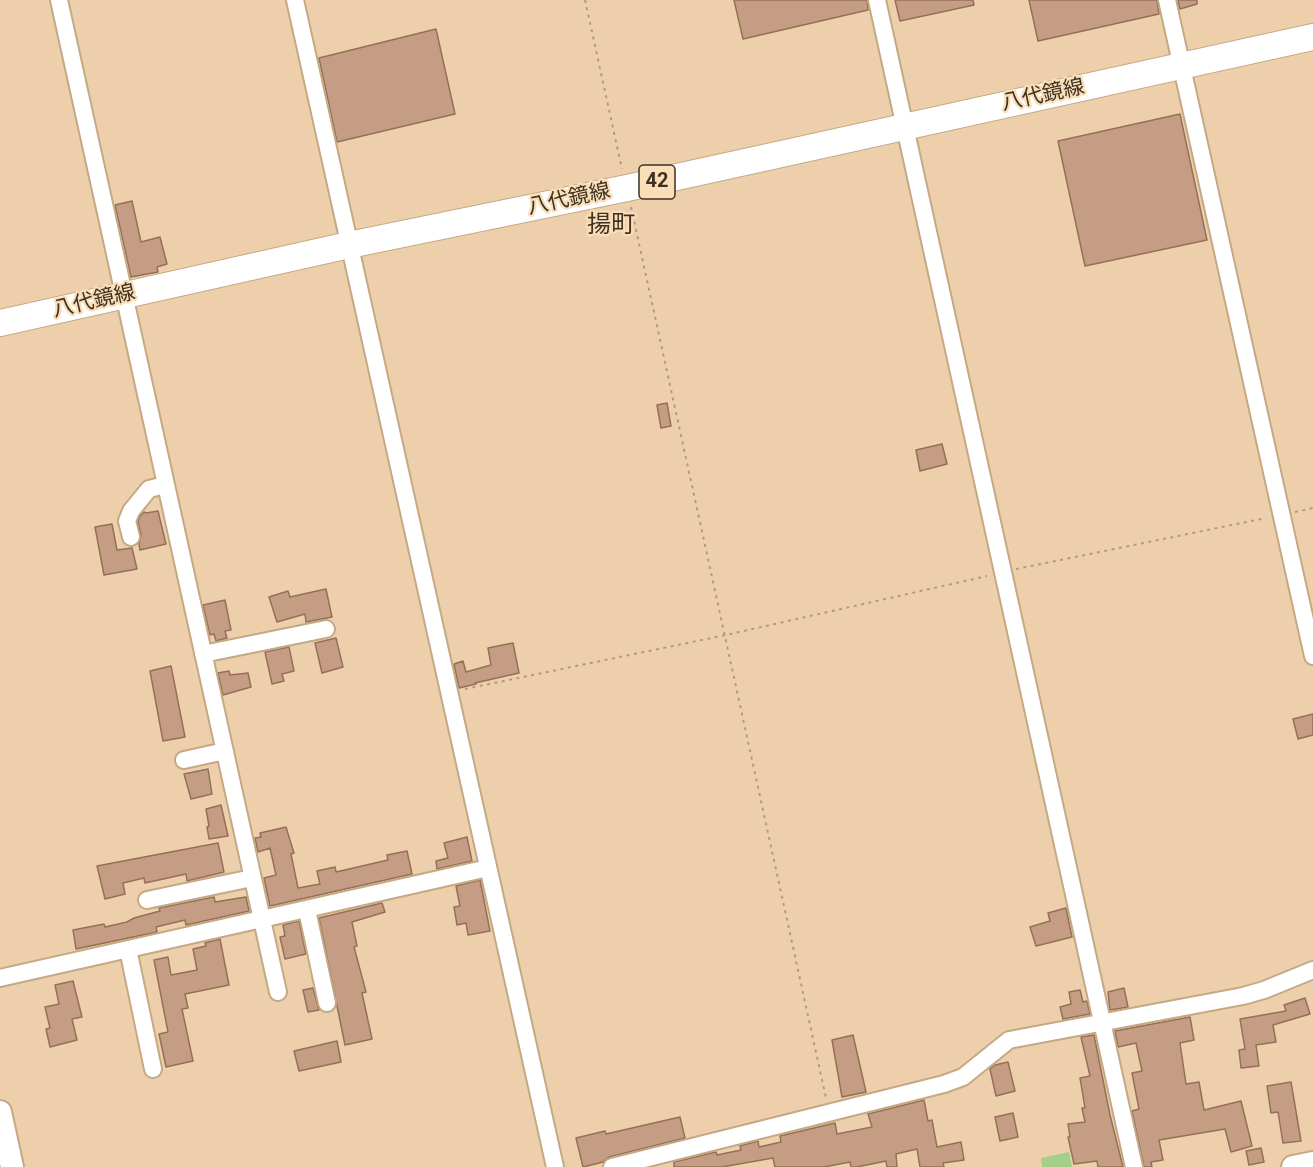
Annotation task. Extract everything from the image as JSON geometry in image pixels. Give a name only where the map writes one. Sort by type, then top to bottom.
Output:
[{"type":"main road","name":"八代鏡線","points":[[0,323],[349,245],[627,188],[1313,37]]},
{"type":"street","points":[[59,0],[278,992]]},
{"type":"street","points":[[295,0],[555,1167]]},
{"type":"street","points":[[877,0],[1134,1167]]},
{"type":"street","points":[[1167,0],[1313,656]]},
{"type":"street","points":[[131,537],[127,521],[131,511],[149,489],[165,485]]},
{"type":"street","points":[[203,654],[326,629]]},
{"type":"street","points":[[184,760],[225,751]]},
{"type":"street","points":[[0,978],[489,868]]},
{"type":"street","points":[[147,900],[252,878]]},
{"type":"street","points":[[307,910],[327,1003]]},
{"type":"street","points":[[128,949],[153,1069]]},
{"type":"street","points":[[612,1167],[944,1084],[963,1077],[1010,1040],[1243,996],[1313,970]]},
{"type":"street","points":[[0,1112],[12,1167]]},
{"type":"street","points":[[1293,1167],[1313,1162]]},
{"type":"path","points":[[585,0],[829,1112]]},
{"type":"path","points":[[451,692],[726,635],[1003,572],[1313,507]]},
{"type":"green space","points":[[1069,1152],[1072,1167],[1042,1167],[1041,1158]]},
{"type":"building","points":[[734,0],[867,0],[868,10],[743,39]]},
{"type":"building","points":[[895,0],[973,0],[974,5],[900,21]]},
{"type":"building","points":[[1029,0],[1157,0],[1159,14],[1038,41]]},
{"type":"building","points":[[1178,0],[1197,0],[1197,4],[1180,9]]},
{"type":"building","points":[[436,29],[455,114],[337,142],[319,58]]},
{"type":"building","points":[[1180,114],[1207,240],[1085,266],[1058,141]]},
{"type":"building","points":[[132,201],[141,242],[160,237],[167,264],[157,267],[158,272],[131,277],[115,205]]},
{"type":"building","points":[[667,403],[671,426],[661,428],[657,405]]},
{"type":"building","points":[[942,444],[947,464],[920,471],[916,450]]},
{"type":"building","points":[[158,511],[166,544],[140,550],[141,535],[138,522],[140,516],[144,512]]},
{"type":"building","points":[[112,524],[117,550],[132,548],[137,569],[104,575],[95,527]]},
{"type":"building","points":[[326,589],[332,617],[306,622],[305,614],[277,622],[269,597],[288,591],[290,597]]},
{"type":"building","points":[[225,600],[231,630],[225,631],[227,638],[216,641],[214,634],[210,635],[203,605]]},
{"type":"building","points":[[336,638],[343,667],[322,673],[315,643]]},
{"type":"building","points":[[513,643],[519,673],[459,688],[454,664],[463,661],[466,672],[491,665],[488,648]]},
{"type":"building","points":[[289,647],[294,671],[282,674],[284,681],[272,684],[265,652]]},
{"type":"building","points":[[171,666],[185,737],[163,741],[150,671]]},
{"type":"building","points":[[229,671],[230,675],[248,673],[251,687],[223,695],[218,673]]},
{"type":"building","points":[[1313,714],[1313,735],[1298,739],[1293,719]]},
{"type":"building","points":[[208,769],[212,794],[191,799],[184,774]]},
{"type":"building","points":[[221,805],[228,836],[209,839],[206,809]]},
{"type":"building","points":[[286,827],[294,853],[291,854],[298,888],[320,884],[317,871],[335,867],[336,872],[388,860],[387,855],[407,851],[412,874],[270,906],[264,878],[276,875],[270,848],[258,852],[255,838],[261,837],[260,833]]},
{"type":"building","points":[[467,837],[472,861],[437,869],[436,861],[448,858],[444,843]]},
{"type":"building","points":[[218,843],[224,872],[187,881],[186,874],[145,883],[144,878],[123,883],[125,894],[105,899],[97,866]]},
{"type":"building","points":[[480,880],[490,931],[468,935],[466,923],[457,925],[454,907],[460,906],[456,886]]},
{"type":"building","points":[[214,897],[215,902],[246,897],[249,911],[186,925],[185,920],[156,927],[157,932],[76,949],[73,930],[127,922],[160,911],[159,908]]},
{"type":"building","points":[[382,903],[385,912],[352,922],[357,946],[354,947],[366,992],[362,993],[372,1039],[345,1045],[319,918]]},
{"type":"building","points":[[1066,908],[1072,937],[1036,946],[1030,927],[1050,921],[1048,913]]},
{"type":"building","points":[[299,921],[306,954],[285,959],[280,937],[285,936],[283,925]]},
{"type":"building","points":[[220,939],[229,985],[185,994],[188,1008],[182,1009],[193,1061],[166,1067],[159,1034],[168,1032],[154,960],[168,957],[171,975],[197,970],[193,949]]},
{"type":"building","points":[[73,981],[82,1017],[72,1019],[77,1040],[50,1047],[46,1029],[50,1028],[45,1007],[59,1004],[55,985]]},
{"type":"building","points":[[313,988],[319,1010],[308,1012],[303,990]]},
{"type":"building","points":[[1124,988],[1128,1007],[1110,1010],[1108,992]]},
{"type":"building","points":[[1080,990],[1083,1002],[1087,1001],[1090,1014],[1063,1019],[1060,1007],[1071,1004],[1069,992]]},
{"type":"building","points":[[1305,998],[1310,1014],[1273,1025],[1276,1042],[1256,1045],[1259,1066],[1241,1068],[1239,1050],[1245,1049],[1240,1019],[1286,1011],[1284,1005]]},
{"type":"building","points":[[1190,1017],[1194,1040],[1180,1043],[1186,1084],[1199,1082],[1204,1110],[1241,1101],[1252,1146],[1231,1152],[1225,1129],[1159,1140],[1163,1160],[1151,1162],[1152,1167],[1144,1167],[1132,1111],[1139,1109],[1132,1073],[1142,1071],[1136,1043],[1118,1047],[1115,1031]]},
{"type":"building","points":[[853,1035],[866,1092],[842,1097],[832,1040]]},
{"type":"building","points":[[1094,1035],[1123,1167],[1098,1167],[1097,1161],[1074,1164],[1068,1137],[1070,1137],[1068,1124],[1085,1122],[1080,1078],[1090,1076],[1081,1037]]},
{"type":"building","points":[[337,1041],[341,1062],[299,1071],[294,1051]]},
{"type":"building","points":[[1008,1062],[1015,1091],[996,1096],[990,1069],[995,1065]]},
{"type":"building","points":[[1291,1082],[1301,1141],[1283,1143],[1278,1112],[1271,1113],[1267,1086]]},
{"type":"building","points":[[924,1100],[928,1121],[932,1120],[937,1147],[961,1142],[964,1160],[943,1163],[944,1167],[920,1167],[917,1149],[896,1154],[897,1167],[887,1167],[886,1161],[857,1167],[851,1167],[850,1162],[824,1167],[775,1167],[773,1158],[722,1167],[674,1167],[674,1162],[716,1152],[717,1155],[741,1150],[740,1146],[758,1141],[759,1147],[781,1142],[780,1136],[835,1123],[837,1134],[872,1127],[868,1114]]},
{"type":"building","points":[[1013,1113],[1018,1137],[1000,1141],[995,1117]]},
{"type":"building","points":[[680,1117],[685,1138],[609,1157],[603,1162],[583,1167],[576,1138],[605,1131],[606,1134]]},
{"type":"building","points":[[1261,1148],[1264,1162],[1249,1165],[1246,1151]]},
{"type":"district","name":"揚町","points":[[611,226]]}]
